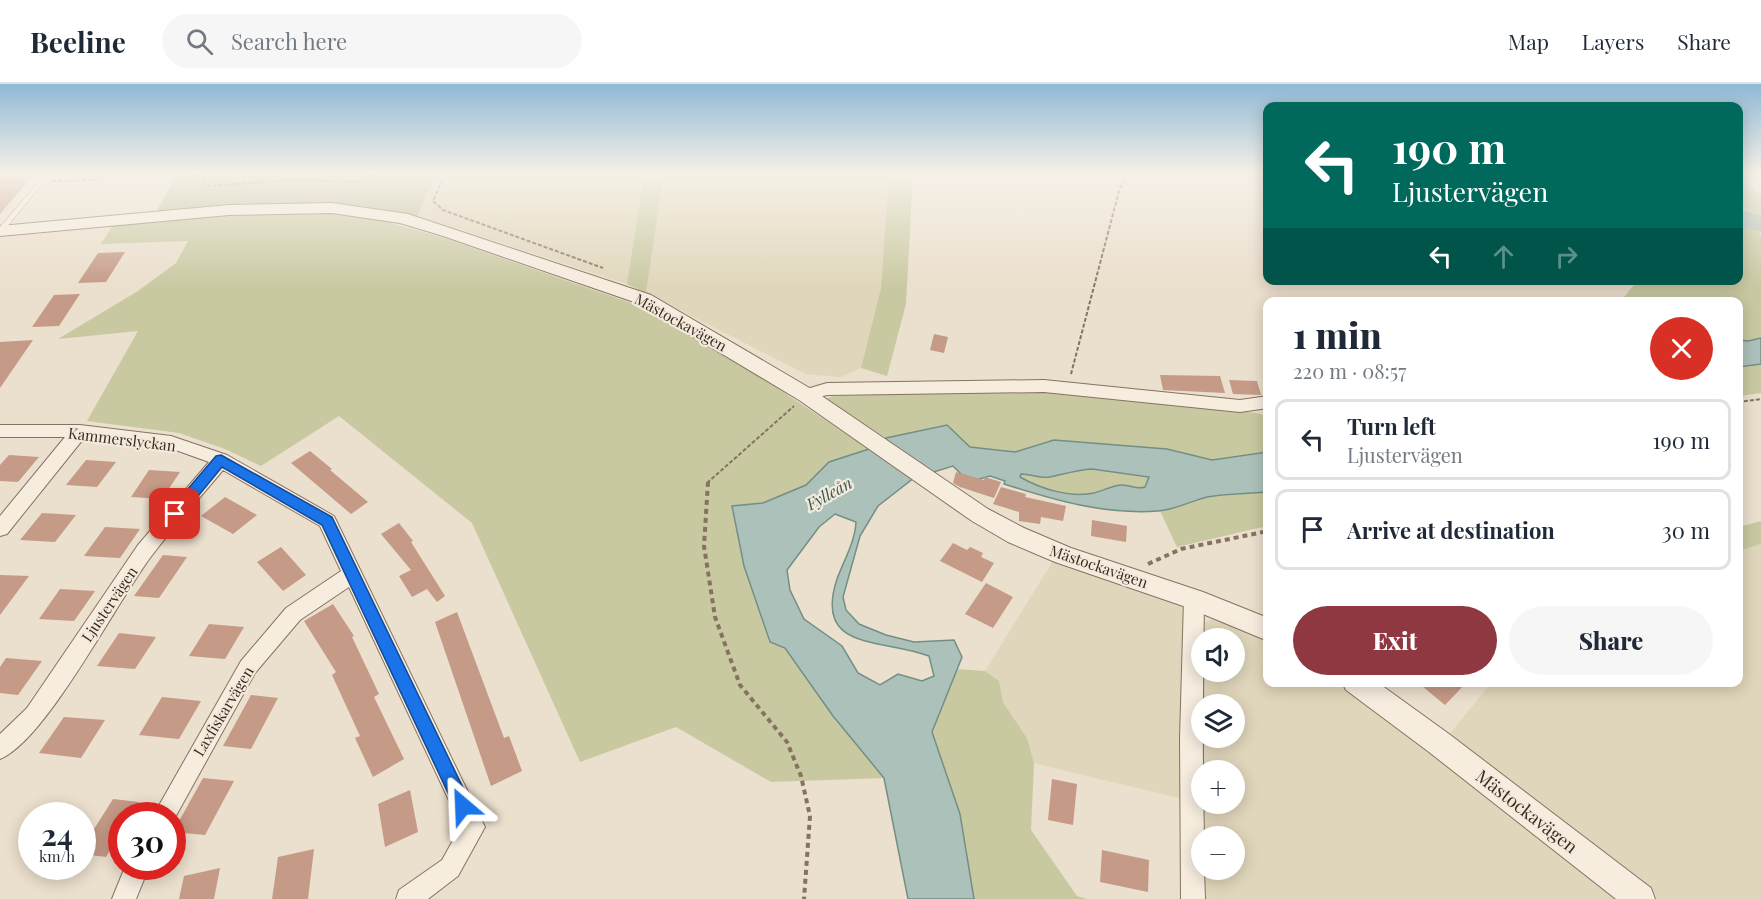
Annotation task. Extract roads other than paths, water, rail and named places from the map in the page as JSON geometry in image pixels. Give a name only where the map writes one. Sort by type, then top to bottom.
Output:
[{"type":"street","name":"Mästockavägen","points":[[0,231],[207,212]]},
{"type":"street","name":"Mästockavägen","points":[[364,212],[435,228],[644,299],[806,395],[980,515],[1016,535],[1063,555],[1126,574],[1194,599],[1263,628]]},
{"type":"street","points":[[806,395],[827,389],[1044,386],[1240,406],[1263,403]]},
{"type":"street","name":"Kammerslyckan","points":[[0,431],[80,431],[171,442],[221,460],[327,521],[473,827],[450,868],[408,899]]},
{"type":"street","points":[[0,530],[80,431]]},
{"type":"street","name":"Ljustervägen","points":[[0,749],[35,715],[145,550],[221,460]]},
{"type":"street","name":"Laxfiskarvägen","points":[[172,802],[248,666],[293,614],[353,574]]},
{"type":"street","points":[[1193,899],[1191,738],[1194,599]]},
{"type":"street","name":"Mästockavägen","points":[[1362,687],[1439,743],[1640,899]]},
{"type":"street","points":[[124,899],[132,880]]},
{"type":"lane","points":[[0,231],[16,212]]},
{"type":"water","points":[[1761,338],[1761,364],[1743,366],[1743,340]]},
{"type":"water","points":[[947,425],[970,447],[1015,452],[1054,440],[1167,449],[1212,460],[1263,453],[1263,492],[1207,497],[1164,510],[1119,511],[1080,505],[1004,484],[1005,481],[990,476],[976,480],[963,476],[953,466],[914,478],[878,506],[860,536],[843,597],[846,610],[859,624],[886,635],[914,642],[954,640],[962,657],[932,732],[960,814],[974,899],[908,899],[884,778],[833,716],[785,648],[770,642],[744,566],[732,506],[763,503],[806,485],[829,462],[869,449],[886,438]],"holes":[[[1092,469],[1149,477],[1145,487],[1142,488],[1119,485],[1085,494],[1046,489],[1020,477],[1021,474],[1047,477]],[[835,514],[856,522],[851,544],[837,579],[832,603],[835,619],[843,631],[856,638],[929,656],[934,676],[922,681],[898,674],[880,685],[858,673],[842,646],[804,619],[790,590],[787,570],[819,527]]]},
{"type":"waterway","name":"Fylleån","points":[[1743,218],[1761,224]]}]
